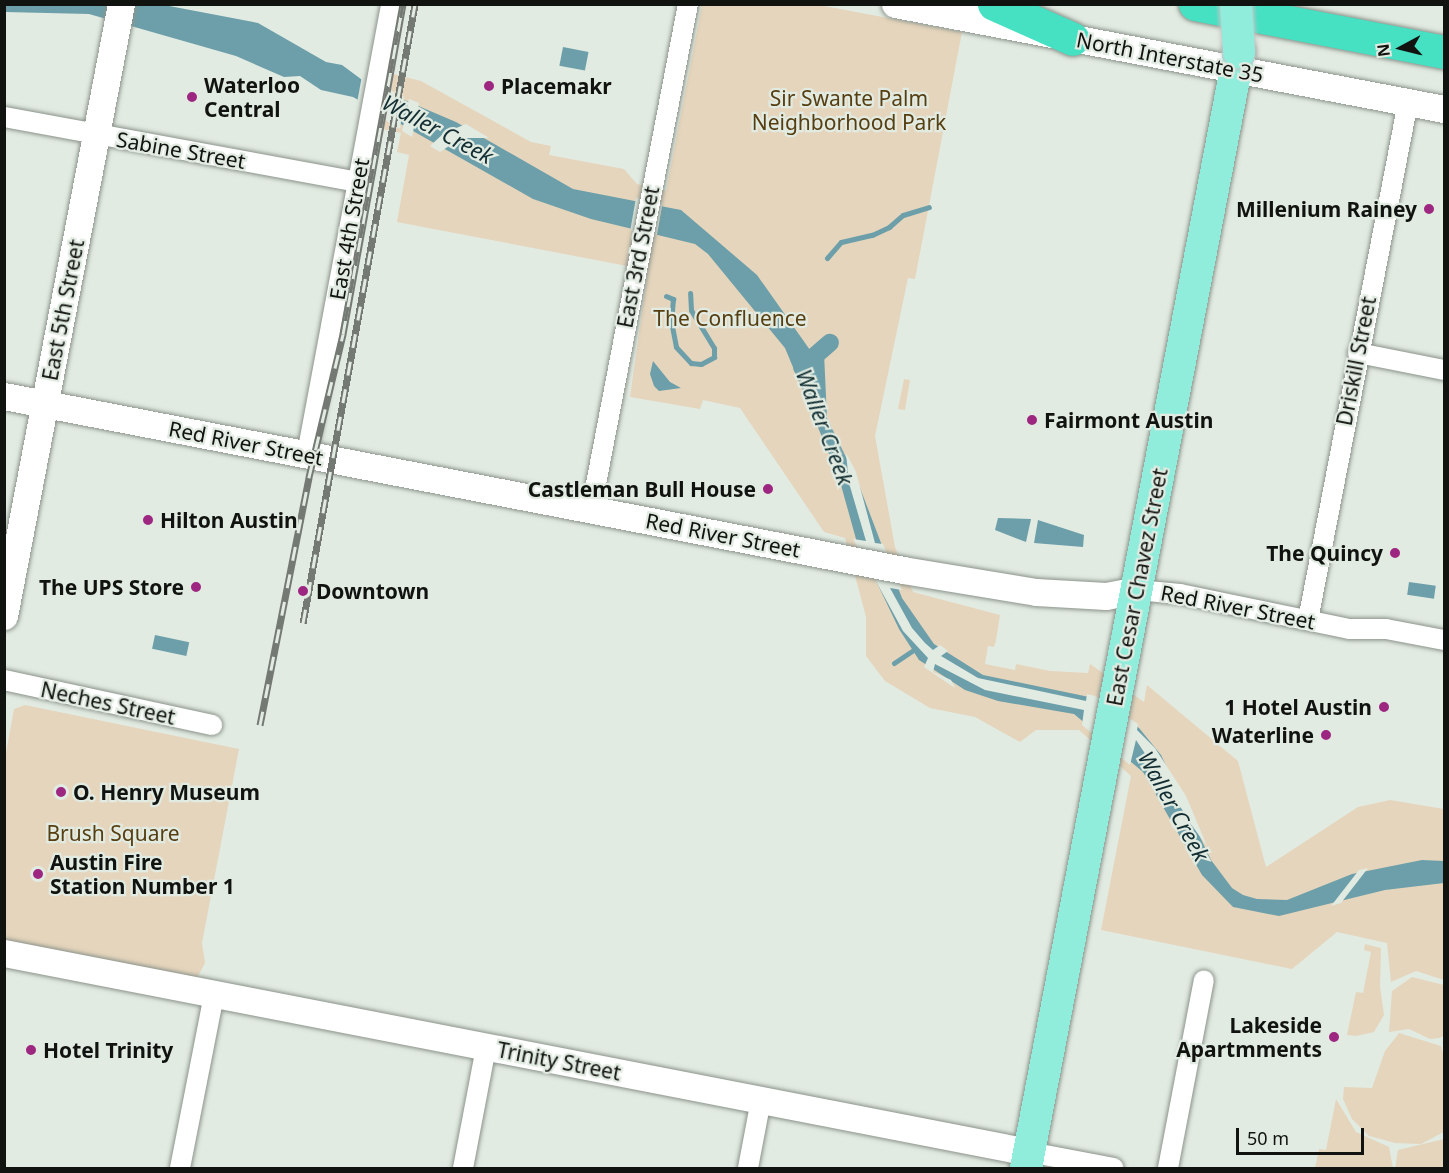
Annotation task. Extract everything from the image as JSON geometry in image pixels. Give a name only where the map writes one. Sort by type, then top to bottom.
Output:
[{"type":"highway","points":[[994,4],[1073,39]]},
{"type":"highway","points":[[1195,4],[1444,52]]},
{"type":"main road","name":"East 5th Street","points":[[4,616],[122,4]]},
{"type":"main road","name":"North Interstate 35","points":[[895,4],[1073,39],[1238,61],[1444,109]]},
{"type":"main road","name":"East Cesar Chavez Street","points":[[1028,1160],[1238,61],[1236,4]]},
{"type":"main road","name":"Red River Street","points":[[4,396],[903,570],[1036,592],[1106,596],[1137,590]]},
{"type":"main road","name":"Trinity Street","points":[[4,953],[761,1100],[1028,1160]]},
{"type":"street","name":"East 4th Street","points":[[307,454],[391,4]]},
{"type":"street","name":"East 3rd Street","points":[[591,510],[651,185],[688,4]]},
{"type":"street","name":"Driskill Street","points":[[1308,620],[1408,102]]},
{"type":"street","name":"Sabine Street","points":[[4,117],[357,182]]},
{"type":"street","points":[[1358,352],[1444,370]]},
{"type":"street","name":"Red River Street","points":[[1137,590],[1308,620],[1444,640]]},
{"type":"street","name":"Neches Street","points":[[4,680],[212,725]]},
{"type":"street","points":[[1168,1168],[1204,980]]},
{"type":"street","points":[[180,1168],[214,994]]},
{"type":"street","points":[[463,1168],[486,1047]]},
{"type":"street","points":[[748,1168],[761,1100]]},
{"type":"street","name":"Trinity Street","points":[[1028,1160],[1114,1168]]},
{"type":"green space","name":"The Confluence","points":[[702,5],[819,5],[962,32],[915,279],[908,278],[875,436],[895,547],[913,592],[1000,615],[994,647],[988,646],[985,664],[1015,670],[1016,664],[1050,671],[1088,673],[1090,664],[1144,702],[1147,685],[1238,761],[1266,867],[1358,807],[1390,800],[1444,809],[1444,980],[1416,971],[1391,982],[1387,943],[1337,932],[1292,969],[1101,930],[1131,776],[1079,730],[1036,730],[1020,742],[975,717],[930,708],[885,681],[866,656],[866,617],[845,538],[824,532],[740,408],[703,400],[700,409],[630,397],[648,270],[397,222],[409,155],[397,152],[401,133],[382,129],[393,74],[421,81],[531,142],[551,146],[549,155],[624,169],[637,184],[666,191]]},
{"type":"green space","points":[[904,379],[910,380],[905,410],[898,409]]},
{"type":"green space","name":"Brush Square","points":[[25,705],[239,749],[202,943],[205,963],[196,980],[5,941],[5,758],[14,709]]},
{"type":"green space","points":[[1365,944],[1381,948],[1380,987],[1384,1015],[1374,1032],[1356,1036],[1347,1035],[1356,992],[1363,993],[1371,952],[1364,950]]},
{"type":"green space","points":[[1412,977],[1444,985],[1444,1035],[1440,1038],[1430,1039],[1409,1029],[1389,1032],[1392,991]]},
{"type":"green space","points":[[1399,1033],[1441,1046],[1444,1057],[1444,1132],[1421,1144],[1395,1143],[1369,1136],[1352,1119],[1343,1099],[1344,1087],[1372,1088],[1385,1051]]},
{"type":"green space","points":[[1336,1099],[1356,1132],[1389,1147],[1393,1168],[1315,1168],[1319,1149],[1326,1150]]},
{"type":"green space","points":[[1444,1139],[1444,1168],[1395,1168],[1398,1150]]},
{"type":"water","name":"Waller Creek","points":[[4,5],[164,5],[258,23],[326,62],[342,65],[369,85],[456,122],[573,189],[681,210],[757,275],[810,350],[818,348],[824,353],[827,418],[857,480],[902,598],[934,644],[983,675],[1094,698],[1139,728],[1161,755],[1211,860],[1232,888],[1243,895],[1257,899],[1287,900],[1352,874],[1422,860],[1444,861],[1444,883],[1385,890],[1279,916],[1233,907],[1202,875],[1143,772],[1074,714],[998,701],[965,690],[919,660],[899,629],[856,539],[839,478],[785,348],[708,254],[695,244],[591,219],[533,199],[353,97],[321,90],[300,76],[284,77],[236,56],[89,14],[5,12]]},
{"type":"water","points":[[563,47],[589,52],[585,71],[559,66]]},
{"type":"water","points":[[653,361],[670,382],[681,388],[659,391],[654,386],[650,374]]},
{"type":"water","points":[[998,518],[1031,519],[1026,542],[995,530]]},
{"type":"water","points":[[1038,520],[1084,535],[1083,547],[1034,543]]},
{"type":"water","points":[[1409,582],[1436,586],[1434,599],[1407,595]]},
{"type":"water","points":[[155,635],[189,642],[186,656],[152,649]]},
{"type":"pier","points":[[362,76],[404,97],[400,129],[357,103]]},
{"type":"pier","points":[[409,99],[419,103],[412,137],[402,131]]},
{"type":"pier","points":[[466,124],[489,138],[461,138],[440,152],[430,146],[444,133]]},
{"type":"pier","points":[[636,198],[663,203],[657,235],[630,230]]},
{"type":"pier","points":[[846,453],[856,472],[875,543],[883,544],[902,590],[890,588],[912,628],[925,643],[933,650],[940,645],[948,651],[941,656],[978,678],[1086,701],[1087,694],[1095,696],[1138,724],[1137,730],[1155,748],[1186,796],[1207,846],[1190,823],[1173,828],[1169,820],[1185,814],[1136,740],[1130,765],[1082,725],[1084,710],[985,690],[935,664],[933,672],[951,680],[955,688],[924,667],[928,658],[903,631],[853,539],[866,541],[849,483]]},
{"type":"pier","points":[[1368,868],[1341,903],[1331,906],[1359,870]]},
{"type":"waterway","points":[[827,258],[841,242],[872,235],[889,227],[903,215],[929,207]]},
{"type":"waterway","points":[[666,296],[673,299],[671,321],[676,347],[691,363],[701,364],[714,357],[714,348],[691,310],[690,293]]},
{"type":"waterway","name":"Waller Creek","points":[[802,367],[830,343]]},
{"type":"waterway","points":[[894,663],[912,651]]},
{"type":"railway","points":[[260,725],[309,477],[343,334],[403,4]]},
{"type":"railway","points":[[303,623],[415,4]]},
{"type":"place","name":"Placemakr","points":[[489,86]]},
{"type":"place","name":"Waterloo Central","points":[[192,97]]},
{"type":"place","name":"Millenium Rainey","points":[[1429,209]]},
{"type":"place","name":"Fairmont Austin","points":[[1032,420]]},
{"type":"place","name":"Castleman Bull House","points":[[768,489]]},
{"type":"place","name":"Hilton Austin","points":[[148,520]]},
{"type":"place","name":"The Quincy","points":[[1395,553]]},
{"type":"place","name":"The UPS Store","points":[[196,587]]},
{"type":"place","name":"Downtown","points":[[303,591]]},
{"type":"place","name":"1 Hotel Austin","points":[[1384,707]]},
{"type":"place","name":"Waterline","points":[[1326,735]]},
{"type":"place","name":"O. Henry Museum","points":[[61,792]]},
{"type":"place","name":"Austin Fire Station Number 1","points":[[38,874]]},
{"type":"place","name":"Lakeside Apartmments","points":[[1334,1037]]},
{"type":"place","name":"Hotel Trinity","points":[[31,1050]]},
{"type":"park label","name":"Sir Swante Palm Neighborhood Park","points":[[849,110]]}]
